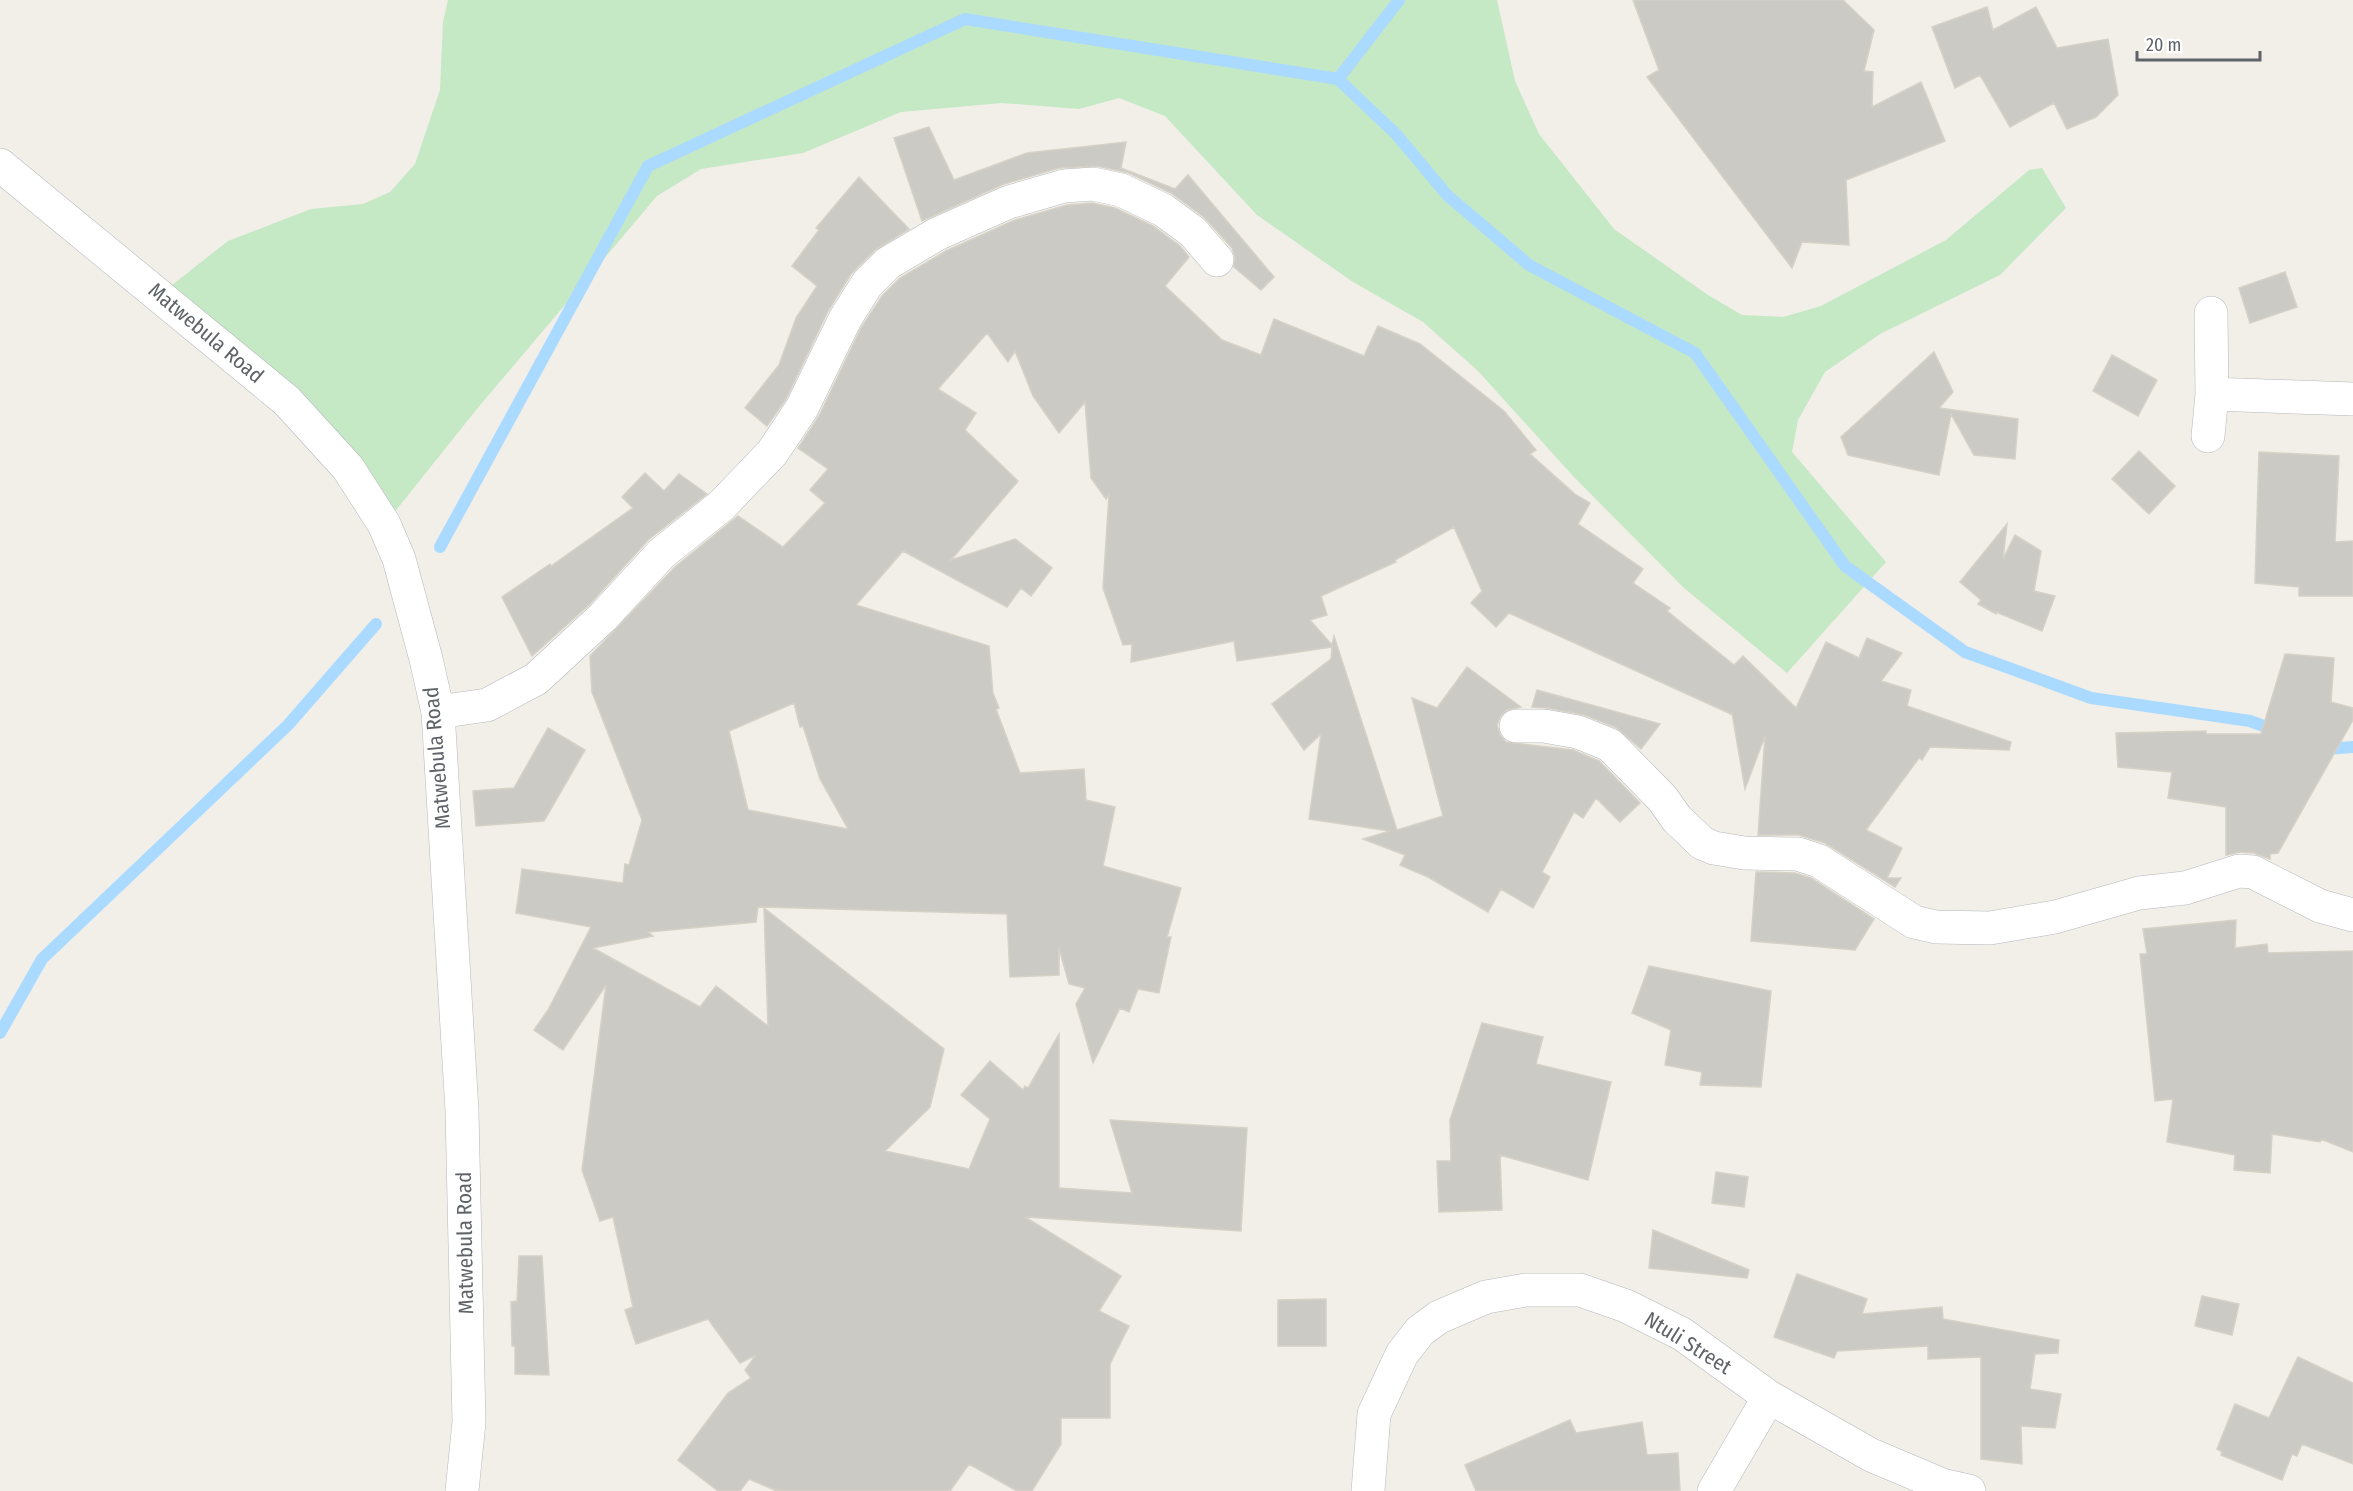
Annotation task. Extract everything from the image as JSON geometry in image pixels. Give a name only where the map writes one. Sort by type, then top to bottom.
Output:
[{"type":"street","name":"Matwebula Road","points":[[0,165],[287,401],[348,468],[384,524],[399,559],[438,712],[462,1111],[469,1422],[462,1491]]},
{"type":"street","points":[[438,712],[487,705],[536,679],[603,618],[662,553],[721,506],[772,453],[802,408],[845,319],[867,284],[888,263],[937,234],[1009,202],[1064,186],[1093,184],[1121,190],[1163,210],[1193,232],[1217,260]]},
{"type":"street","points":[[2208,436],[2212,394],[2211,313]]},
{"type":"street","points":[[2212,394],[2353,399]]},
{"type":"street","points":[[1516,726],[1544,726],[1578,732],[1610,745],[1662,798],[1677,819],[1702,843],[1714,848],[1744,853],[1798,854],[1818,861],[1914,922],[1925,925],[2001,926],[2055,917],[2139,893],[2185,888],[2239,871],[2253,872],[2320,906],[2353,915]]},
{"type":"street","name":"Ntuli Street","points":[[1368,1491],[1374,1414],[1402,1354],[1420,1331],[1439,1317],[1486,1297],[1526,1290],[1580,1290],[1626,1306],[1682,1334],[1769,1397],[1871,1455],[1942,1485],[1969,1491]]},
{"type":"street","points":[[1714,1491],[1769,1397]]},
{"type":"green space","points":[[448,0],[1497,0],[1515,81],[1539,134],[1614,229],[1708,295],[1742,315],[1783,317],[1821,306],[1946,240],[2029,170],[2042,168],[2066,208],[2000,275],[1880,334],[1825,372],[1798,420],[1792,452],[1886,562],[1787,673],[1684,588],[1573,476],[1478,371],[1423,322],[1353,282],[1257,215],[1165,116],[1119,98],[1079,109],[1002,103],[901,112],[803,153],[701,169],[657,196],[476,410],[385,524],[162,293],[228,241],[311,209],[363,204],[390,192],[415,164],[440,90],[443,22]]},
{"type":"building","points":[[1633,0],[1843,0],[1874,30],[1864,71],[1873,72],[1872,107],[1921,82],[1945,141],[1846,180],[1849,245],[1802,242],[1792,268],[1647,77],[1659,70]]},
{"type":"building","points":[[1987,7],[1993,30],[2036,7],[2057,48],[2108,39],[2118,95],[2096,117],[2067,129],[2054,103],[2010,127],[1980,75],[1955,88],[1932,27]]},
{"type":"building","points":[[929,127],[954,180],[1027,153],[1126,142],[1121,168],[1175,189],[1188,175],[1274,277],[1261,290],[1234,267],[1235,257],[1232,248],[1204,217],[1171,193],[1129,173],[1097,166],[1059,168],[1004,184],[922,221],[894,138]]},
{"type":"building","points":[[859,177],[909,229],[875,250],[851,274],[828,311],[786,399],[767,426],[745,408],[779,365],[796,318],[817,286],[792,266],[819,230],[816,228]]},
{"type":"building","points":[[1092,203],[1115,208],[1153,226],[1180,246],[1189,257],[1165,286],[1222,340],[1261,355],[1274,319],[1364,356],[1378,326],[1420,344],[1504,411],[1536,450],[1530,454],[1576,495],[1590,503],[1578,524],[1643,569],[1633,583],[1670,608],[1667,611],[1734,665],[1743,656],[1796,708],[1826,642],[1859,658],[1867,638],[1902,653],[1881,681],[1911,690],[1907,706],[2011,742],[2009,750],[1930,747],[1922,760],[1919,758],[1866,830],[1902,848],[1887,878],[1901,878],[1895,887],[1825,843],[1799,835],[1758,835],[1765,736],[1745,789],[1732,713],[1509,613],[1496,627],[1471,603],[1482,591],[1454,527],[1395,560],[1396,562],[1321,596],[1327,615],[1310,620],[1332,645],[1334,636],[1397,830],[1443,816],[1412,698],[1437,708],[1467,667],[1521,707],[1507,710],[1500,717],[1497,725],[1500,735],[1506,742],[1573,750],[1599,761],[1640,803],[1620,822],[1596,798],[1583,818],[1574,812],[1542,872],[1550,877],[1533,908],[1501,889],[1488,912],[1428,877],[1400,865],[1405,855],[1363,839],[1390,831],[1309,819],[1321,734],[1304,750],[1272,704],[1331,659],[1332,647],[1237,661],[1234,641],[1131,662],[1132,644],[1123,645],[1103,588],[1109,495],[1106,499],[1091,478],[1085,402],[1059,433],[1033,396],[1015,351],[1008,362],[987,333],[938,389],[976,413],[965,430],[1018,481],[951,560],[1015,539],[1052,568],[1031,596],[1021,588],[1007,607],[903,551],[856,605],[989,646],[993,693],[999,708],[996,709],[1020,773],[1084,769],[1086,800],[1115,807],[1103,866],[1181,888],[1167,937],[1171,937],[1159,993],[1138,989],[1129,1012],[1120,1008],[1093,1063],[1076,1004],[1085,988],[1069,984],[1059,948],[1059,975],[1010,977],[1007,914],[758,907],[756,922],[648,932],[653,936],[593,948],[700,1007],[716,986],[768,1026],[764,908],[944,1049],[930,1107],[885,1151],[969,1169],[990,1119],[961,1095],[990,1061],[1023,1090],[1025,1086],[1028,1088],[1059,1034],[1059,1188],[1132,1193],[1110,1120],[1247,1128],[1241,1231],[1025,1217],[1121,1276],[1099,1311],[1129,1326],[1110,1364],[1110,1418],[1061,1418],[1061,1444],[1032,1491],[1017,1491],[969,1464],[950,1491],[777,1491],[749,1479],[740,1491],[718,1491],[678,1460],[728,1393],[751,1378],[745,1370],[756,1355],[740,1363],[708,1319],[636,1344],[625,1310],[633,1307],[613,1217],[600,1221],[582,1170],[606,985],[563,1050],[534,1030],[548,1010],[591,927],[516,913],[522,869],[623,883],[625,864],[629,865],[642,820],[592,692],[590,656],[675,567],[738,516],[783,547],[825,503],[810,490],[828,469],[798,448],[819,416],[861,328],[882,296],[900,278],[946,251],[1015,220],[1067,205]],"holes":[[[794,703],[800,727],[803,726],[820,779],[848,829],[748,810],[729,731]]]},
{"type":"building","points":[[2285,272],[2297,307],[2250,323],[2239,288]]},
{"type":"building","points":[[1934,352],[1953,392],[1939,408],[2018,419],[2015,459],[1974,455],[1951,414],[1939,475],[1848,455],[1841,437]]},
{"type":"building","points":[[2112,355],[2157,380],[2138,416],[2093,391]]},
{"type":"building","points":[[2139,451],[2175,486],[2149,514],[2112,479]]},
{"type":"building","points":[[2259,452],[2339,456],[2335,542],[2353,541],[2353,596],[2299,596],[2299,587],[2255,583]]},
{"type":"building","points":[[645,473],[664,491],[679,474],[707,494],[648,540],[590,604],[532,656],[502,597],[550,564],[551,566],[633,508],[622,497]]},
{"type":"building","points":[[2007,524],[2003,559],[2015,535],[2041,551],[2034,591],[2055,596],[2042,631],[1996,612],[1996,614],[1978,604],[1981,600],[1960,582]]},
{"type":"building","points":[[2285,654],[2334,658],[2331,702],[2353,708],[2353,720],[2278,853],[2270,854],[2270,859],[2254,853],[2240,852],[2226,855],[2226,807],[2168,798],[2172,772],[2118,767],[2116,733],[2206,731],[2206,734],[2261,734]]},
{"type":"building","points":[[1537,690],[1660,724],[1641,749],[1617,728],[1585,715],[1532,707]]},
{"type":"building","points":[[548,728],[585,750],[544,821],[476,826],[473,791],[514,788]]},
{"type":"building","points":[[1756,872],[1795,873],[1811,878],[1874,919],[1855,950],[1751,941]]},
{"type":"building","points":[[2236,920],[2235,948],[2267,944],[2268,953],[2353,951],[2353,1152],[2321,1139],[2320,1142],[2272,1134],[2270,1173],[2234,1170],[2235,1155],[2167,1142],[2173,1099],[2155,1101],[2140,954],[2147,954],[2143,929]]},
{"type":"building","points":[[1649,966],[1771,991],[1761,1087],[1700,1085],[1702,1072],[1665,1065],[1671,1030],[1632,1013]]},
{"type":"building","points":[[1482,1023],[1543,1037],[1536,1064],[1611,1082],[1588,1180],[1500,1155],[1502,1210],[1439,1212],[1437,1161],[1451,1161],[1450,1120]]},
{"type":"building","points":[[1716,1172],[1748,1177],[1744,1207],[1712,1203]]},
{"type":"building","points":[[1653,1230],[1749,1270],[1747,1278],[1649,1268]]},
{"type":"building","points":[[519,1256],[542,1256],[549,1375],[515,1374],[511,1302],[517,1301]]},
{"type":"building","points":[[1797,1274],[1867,1299],[1862,1314],[1942,1307],[1943,1319],[2059,1340],[2058,1353],[2035,1354],[2030,1389],[2061,1394],[2055,1428],[2021,1426],[2022,1464],[1981,1459],[1981,1357],[1928,1359],[1928,1346],[1837,1351],[1834,1358],[1774,1337]]},
{"type":"building","points":[[2202,1296],[2239,1304],[2232,1335],[2195,1326]]},
{"type":"building","points":[[1326,1299],[1326,1346],[1278,1346],[1278,1300]]},
{"type":"building","points":[[2298,1357],[2353,1383],[2353,1464],[2302,1444],[2297,1456],[2292,1454],[2282,1480],[2221,1455],[2222,1452],[2217,1449],[2235,1404],[2269,1418]]},
{"type":"building","points":[[1570,1420],[1576,1433],[1642,1422],[1647,1455],[1678,1453],[1680,1491],[1476,1491],[1465,1465]]},
{"type":"waterway","points":[[440,547],[648,166],[965,19],[1338,79],[1399,0]]},
{"type":"waterway","points":[[1338,79],[1396,134],[1447,195],[1529,265],[1695,353],[1845,566],[1965,652],[2091,698],[2250,721],[2277,731]]},
{"type":"waterway","points":[[0,1033],[42,959],[288,725],[376,624]]},
{"type":"waterway","points":[[2322,748],[2353,747]]}]
